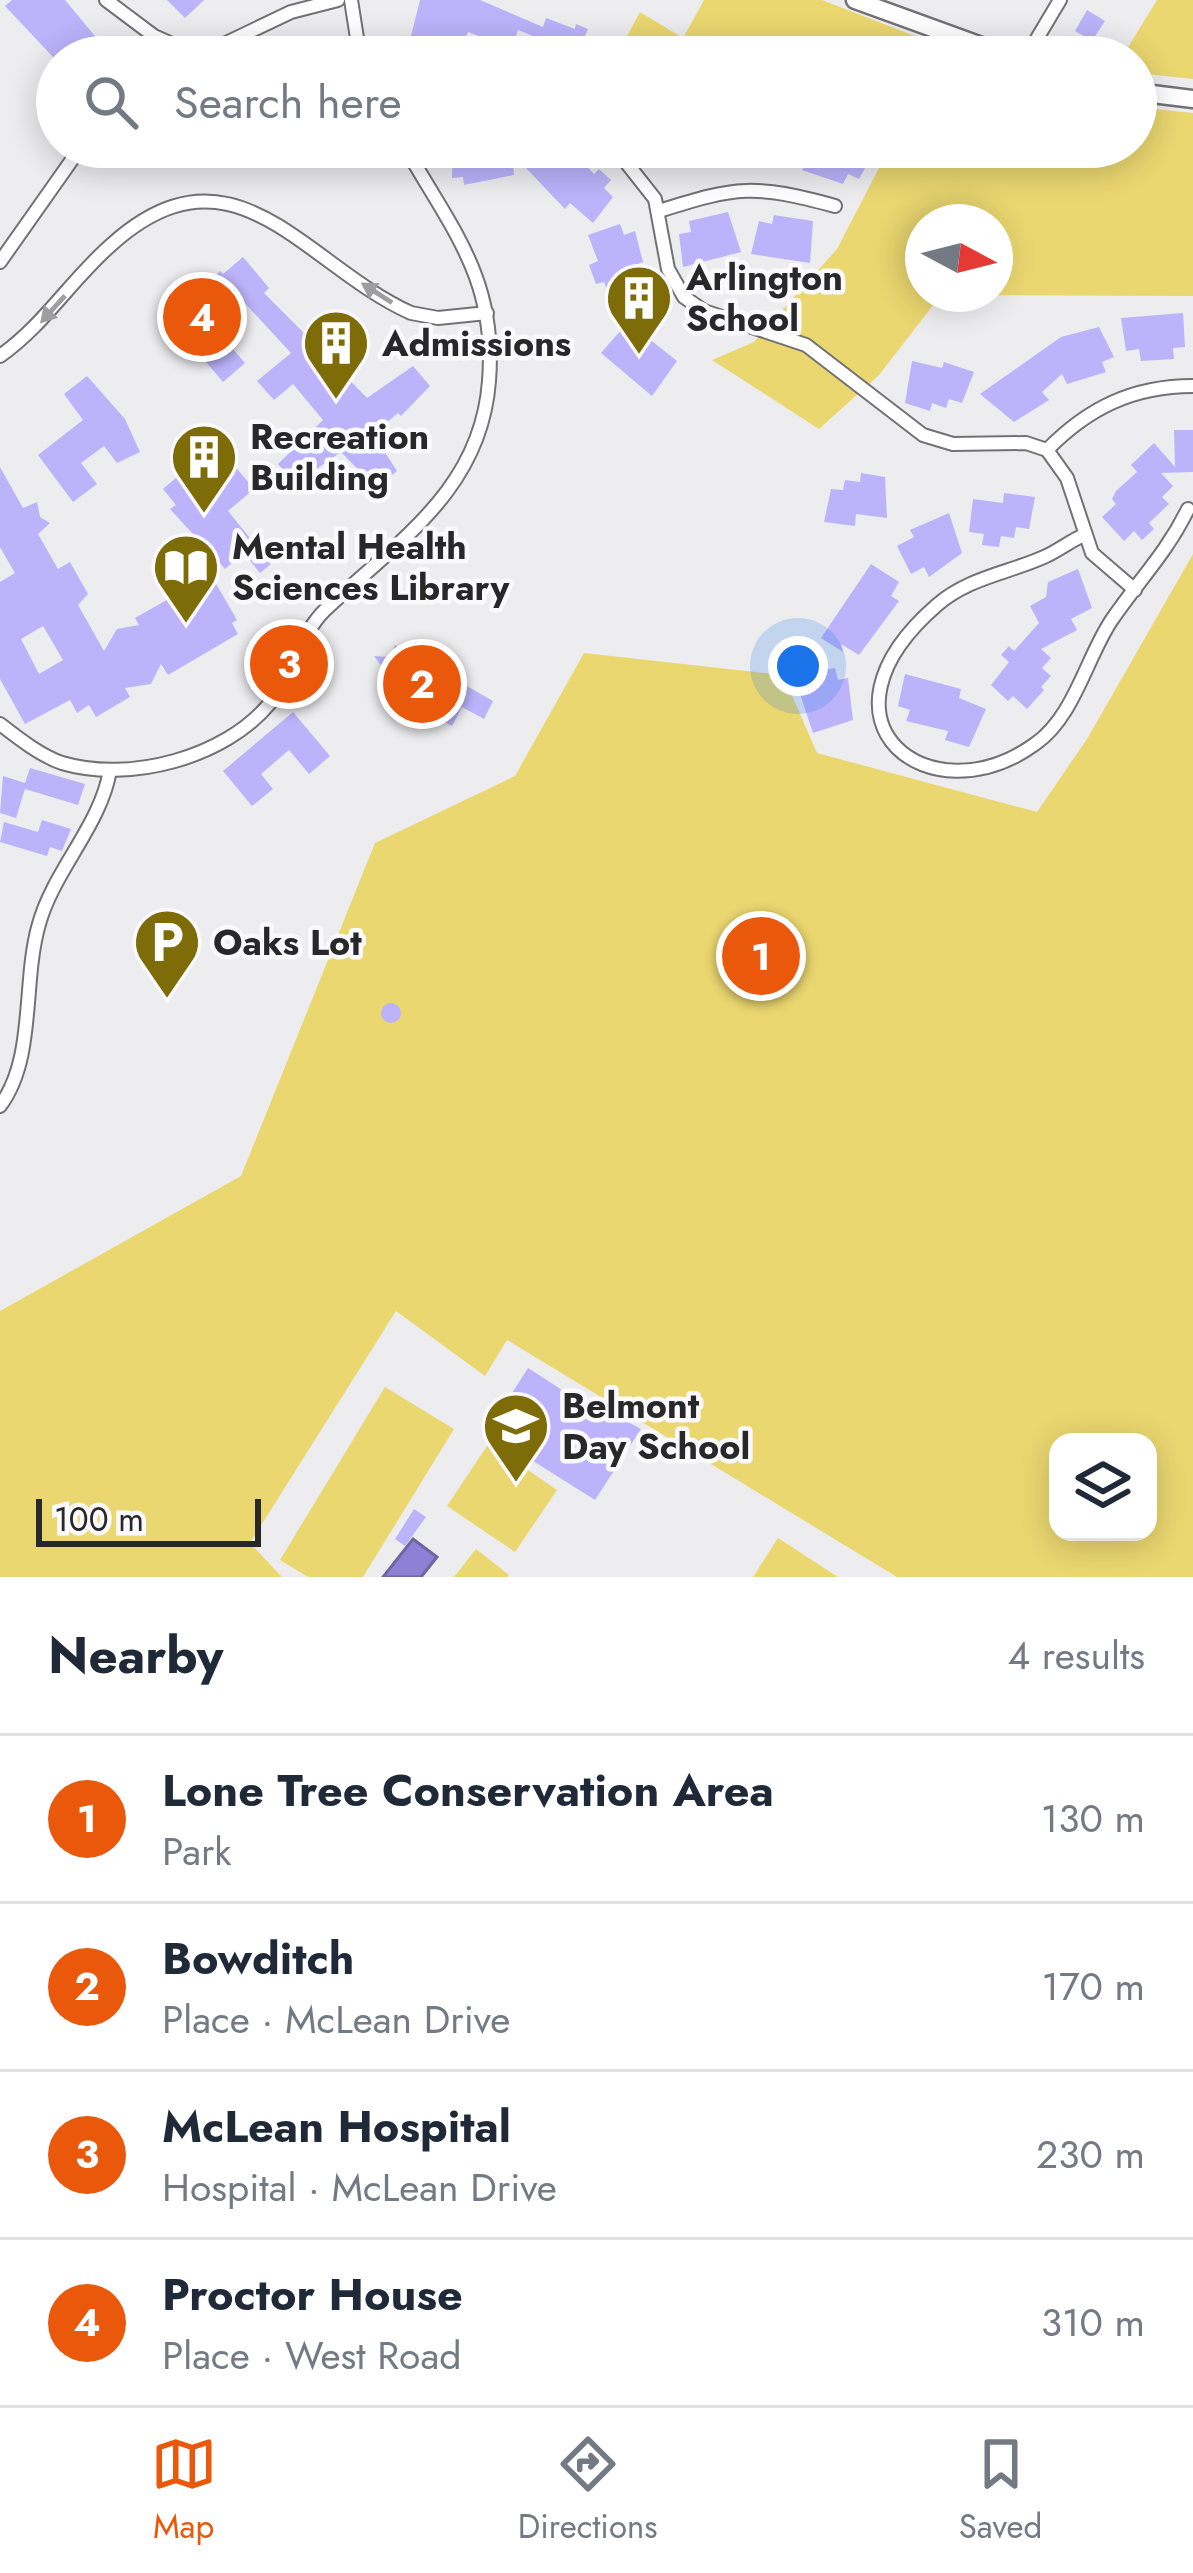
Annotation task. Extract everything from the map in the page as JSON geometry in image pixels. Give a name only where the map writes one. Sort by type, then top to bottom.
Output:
[{"type":"main road","points":[[864,2],[955,36]]},
{"type":"main road","points":[[1157,95],[1193,99]]},
{"type":"street","points":[[106,0],[154,36]]},
{"type":"street","points":[[241,36],[291,12],[338,0]]},
{"type":"street","points":[[350,0],[356,36]]},
{"type":"street","points":[[1039,36],[1060,0]]},
{"type":"street","points":[[0,262],[66,168]]},
{"type":"street","points":[[0,724],[52,759],[110,770],[139,768],[200,751],[254,719],[280,690],[318,617],[444,502],[482,422],[489,378],[487,313],[471,255],[418,168]]},
{"type":"street","points":[[633,168],[659,211],[668,269],[684,297],[712,315],[782,334],[829,361],[877,402],[933,440],[975,446],[1026,443],[1047,450],[1067,478],[1084,535],[1098,560],[1135,590]]},
{"type":"street","points":[[659,211],[708,193],[747,188],[835,206]]},
{"type":"street","points":[[0,356],[32,332],[119,238],[160,214],[207,200],[227,200],[258,214],[411,314],[438,318],[487,313]]},
{"type":"street","points":[[1047,450],[1100,406],[1141,392],[1193,386]]},
{"type":"street","points":[[1084,535],[1042,558],[965,586],[916,624],[892,656],[879,687],[876,715],[894,748],[920,761],[967,769],[997,764],[1035,745],[1063,713],[1092,652],[1166,555],[1188,509]]},
{"type":"street","points":[[0,1106],[19,1073],[28,965],[39,922],[110,770]]},
{"type":"shaded area","points":[[704,0],[822,0],[915,36],[684,36]]},
{"type":"shaded area","points":[[1157,0],[1193,0],[1193,79],[1157,75],[1157,36],[1135,36]]},
{"type":"shaded area","points":[[640,12],[680,36],[627,36]]},
{"type":"shaded area","points":[[1157,109],[1193,113],[1193,296],[1013,295],[1013,204],[905,204],[905,312],[928,312],[879,375],[819,429],[712,360],[754,342],[837,249],[879,168],[1157,168]]},
{"type":"shaded area","points":[[1193,554],[1193,1577],[897,1577],[507,1340],[485,1376],[396,1311],[250,1543],[282,1577],[0,1577],[0,1311],[241,1176],[375,843],[515,776],[584,653],[783,675],[817,753],[1037,812],[1087,739]]},
{"type":"shaded area","points":[[385,1387],[454,1429],[363,1577],[308,1577],[280,1560]]},
{"type":"shaded area","points":[[489,1443],[557,1490],[515,1552],[447,1506]]},
{"type":"shaded area","points":[[778,1538],[838,1577],[753,1577]]},
{"type":"shaded area","points":[[413,1539],[437,1557],[421,1577],[383,1577]]},
{"type":"shaded area","points":[[476,1549],[509,1575],[508,1577],[454,1577]]},
{"type":"building","points":[[12,0],[65,0],[95,36],[36,39],[5,6]]},
{"type":"building","points":[[167,0],[204,0],[185,18]]},
{"type":"building","points":[[420,0],[480,0],[543,27],[546,18],[588,29],[585,36],[533,36],[518,30],[516,36],[468,32],[466,36],[411,36]]},
{"type":"building","points":[[1087,10],[1105,21],[1095,36],[1075,31]]},
{"type":"building","points":[[452,168],[514,168],[514,175],[464,185],[463,177],[452,178]]},
{"type":"building","points":[[526,168],[588,168],[594,174],[599,169],[611,180],[604,188],[613,197],[593,223],[570,203],[565,209]]},
{"type":"building","points":[[865,168],[859,179],[848,174],[843,184],[802,170]]},
{"type":"building","points":[[728,212],[741,252],[683,267],[679,234],[691,232],[689,221]]},
{"type":"building","points":[[774,215],[813,221],[810,263],[751,254],[759,221],[772,224]]},
{"type":"building","points":[[620,224],[624,235],[635,231],[643,262],[632,266],[637,279],[607,290],[604,282],[596,284],[589,265],[598,261],[588,235]]},
{"type":"building","name":"Admissions","points":[[243,257],[269,288],[264,293],[309,338],[335,314],[350,334],[326,356],[367,398],[413,366],[430,386],[401,416],[398,413],[373,434],[397,471],[376,488],[341,452],[295,484],[278,464],[323,420],[293,384],[274,400],[257,381],[291,353],[240,298],[226,320],[224,339],[245,363],[223,382],[170,320],[220,271],[223,274]]},
{"type":"building","points":[[1183,313],[1185,347],[1173,348],[1174,359],[1141,361],[1139,349],[1126,351],[1121,318]]},
{"type":"building","name":"Arlington School","points":[[628,322],[677,361],[652,396],[601,353]]},
{"type":"building","points":[[1099,327],[1114,357],[1102,362],[1106,372],[1067,384],[1062,374],[1042,392],[1049,400],[1014,422],[980,394],[1061,337]]},
{"type":"building","points":[[912,361],[942,368],[944,362],[974,372],[962,403],[949,399],[946,408],[932,403],[930,411],[905,403]]},
{"type":"building","points":[[87,376],[125,419],[140,452],[117,463],[104,446],[81,463],[97,484],[73,502],[38,455],[83,420],[64,394]]},
{"type":"building","points":[[1174,430],[1193,430],[1193,472],[1161,473],[1173,486],[1162,497],[1169,504],[1149,523],[1154,529],[1142,540],[1134,531],[1124,541],[1102,517],[1116,504],[1112,499],[1116,491],[1137,472],[1131,465],[1154,443],[1175,467]]},
{"type":"building","name":"Recreation Building","points":[[233,464],[254,489],[228,511],[271,564],[260,573],[244,553],[225,569],[170,509],[176,505],[163,489],[190,466],[211,483]]},
{"type":"building","points":[[0,467],[23,508],[37,502],[40,517],[50,523],[38,534],[58,569],[70,562],[88,594],[78,605],[104,651],[117,629],[139,625],[135,618],[211,575],[237,620],[232,623],[238,634],[168,675],[161,664],[151,684],[125,688],[130,697],[96,717],[89,705],[77,713],[70,700],[25,724],[0,679],[0,582],[15,573],[0,547]],"holes":[[[43,626],[63,660],[39,674],[21,639]]]},
{"type":"building","points":[[861,473],[885,477],[887,518],[856,514],[855,526],[824,522],[831,489],[843,490],[845,480],[860,482]]},
{"type":"building","points":[[1004,493],[1035,497],[1029,529],[1016,527],[1014,538],[1001,536],[999,547],[982,545],[984,534],[969,532],[973,499],[1003,503]]},
{"type":"building","points":[[949,513],[962,553],[929,577],[924,567],[911,574],[897,546],[914,537],[910,530]]},
{"type":"building","points":[[871,564],[899,582],[891,596],[899,601],[859,655],[841,644],[843,652],[821,638]]},
{"type":"building","points":[[1078,569],[1092,608],[1071,619],[1077,630],[1041,649],[1051,658],[1042,668],[1051,676],[1027,709],[1013,696],[1008,701],[991,685],[1009,662],[1001,655],[1009,646],[1014,651],[1039,623],[1030,606],[1046,597],[1048,582]]},
{"type":"building","points":[[395,645],[493,701],[484,719],[462,707],[452,726],[431,715],[436,708],[414,696],[410,704],[380,688],[383,668],[374,656],[389,657]]},
{"type":"building","points":[[835,668],[838,680],[848,678],[853,720],[813,733],[800,694],[807,693],[803,673]]},
{"type":"building","points":[[905,674],[961,689],[959,698],[986,709],[969,747],[945,740],[948,731],[906,721],[910,710],[898,706]]},
{"type":"building","points":[[293,712],[330,756],[309,774],[289,750],[261,774],[273,789],[252,806],[223,771]]},
{"type":"building","points":[[30,768],[85,784],[78,805],[25,789],[16,818],[0,813],[3,776],[25,783]]},
{"type":"building","points":[[42,820],[71,829],[62,851],[50,847],[47,856],[0,842],[4,822],[38,832]]},
{"type":"building","points":[[391,1003],[401,1013],[391,1023],[381,1013]]},
{"type":"building","points":[[528,1368],[604,1417],[608,1411],[641,1429],[595,1500],[487,1432]]},
{"type":"building","points":[[414,1509],[426,1517],[405,1546],[395,1539]]},
{"type":"place","name":"Proctor House","points":[[202,317]]},
{"type":"place","name":"Arlington School","points":[[639,357]]},
{"type":"place","name":"Admissions","points":[[336,402]]},
{"type":"place","name":"Recreation Building","points":[[204,516]]},
{"type":"place","name":"Mental Health Sciences Library","points":[[186,626]]},
{"type":"place","name":"McLean Hospital","points":[[289,664]]},
{"type":"place","name":"Bowditch","points":[[422,684]]},
{"type":"place","name":"Lone Tree Conservation Area","points":[[761,956]]},
{"type":"place","name":"Oaks Lot","points":[[167,1001]]},
{"type":"place","name":"Belmont Day School","points":[[516,1485]]}]
